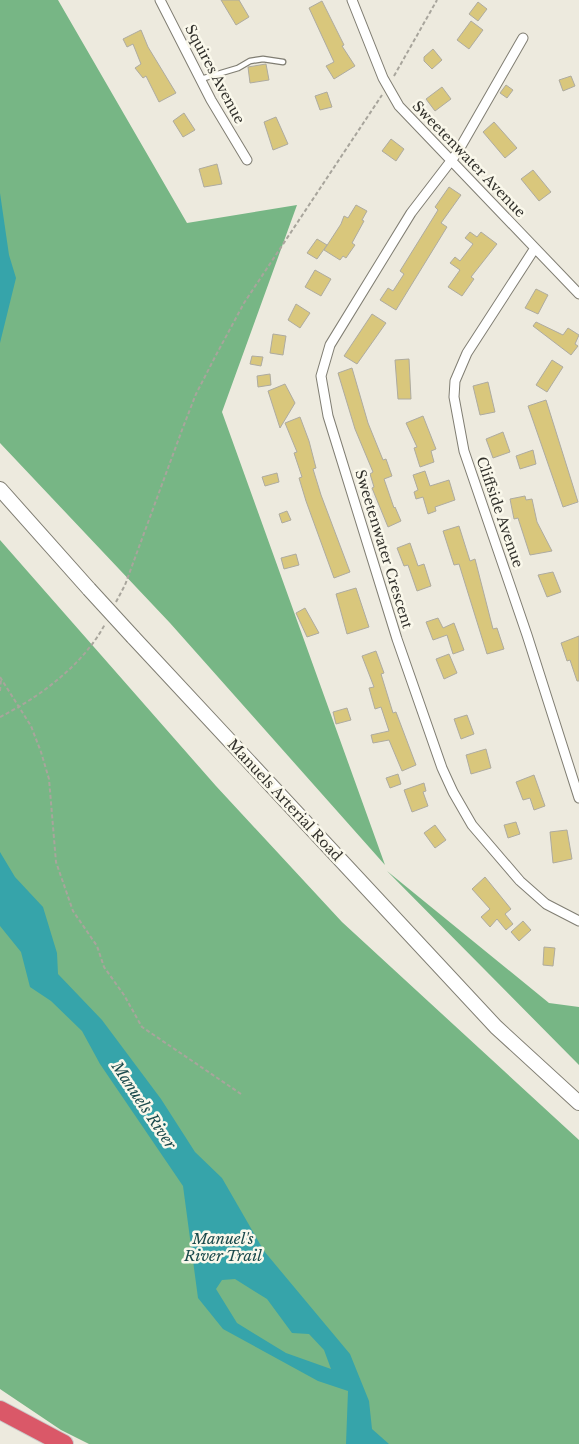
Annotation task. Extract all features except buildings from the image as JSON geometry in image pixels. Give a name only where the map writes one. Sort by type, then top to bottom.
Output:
[{"type":"highway","points":[[0,1410],[64,1444]]},
{"type":"main road","name":"Manuels Arterial Road","points":[[0,489],[133,637],[496,1028],[579,1103]]},
{"type":"street","name":"Squires Avenue","points":[[160,0],[201,79],[247,160]]},
{"type":"street","name":"Sweetenwater Avenue","points":[[352,0],[388,87],[400,106],[451,162],[579,294]]},
{"type":"street","name":"Sweetenwater Crescent","points":[[523,38],[451,162],[411,213],[330,345],[321,376],[324,402],[398,639],[442,768],[453,792],[472,825],[487,846],[520,881],[546,904],[579,921]]},
{"type":"street","name":"Cliffside Avenue","points":[[535,248],[467,353],[455,381],[454,397],[464,450],[527,635],[579,798]]},
{"type":"lane","points":[[201,79],[238,68],[250,61],[263,59],[283,62]]},
{"type":"path","points":[[114,605],[125,585],[196,394],[215,357],[244,303],[388,87],[438,0]]},
{"type":"path","points":[[0,717],[19,708],[72,666],[100,634],[107,619]]},
{"type":"path","points":[[0,677],[32,726],[49,779],[56,862],[73,911],[97,946],[104,967],[124,995],[142,1027],[241,1094]]},
{"type":"path","points":[[0,677],[0,691]]},
{"type":"green space","points":[[0,0],[58,0],[187,223],[297,205],[222,412],[385,865],[170,623],[0,443]]},
{"type":"green space","points":[[0,540],[216,786],[342,922],[579,1140],[579,1444],[89,1444],[61,1430],[0,1389]]},
{"type":"green space","points":[[387,871],[549,1003],[579,1007],[579,1065]]},
{"type":"water","points":[[0,193],[9,255],[16,278],[0,343]]},
{"type":"water","name":"Manuel's River Trail","points":[[0,852],[15,877],[43,907],[57,953],[58,974],[102,1020],[161,1099],[195,1152],[222,1178],[264,1251],[350,1354],[369,1401],[372,1429],[389,1444],[346,1444],[348,1391],[318,1381],[223,1329],[198,1298],[183,1186],[100,1064],[82,1031],[51,1001],[30,987],[21,952],[0,926]],"holes":[[[235,1279],[267,1299],[292,1333],[309,1334],[324,1350],[331,1369],[286,1353],[237,1323],[216,1289],[222,1280]]]},
{"type":"water label","name":"Manuels River","points":[[144,1105]]}]
